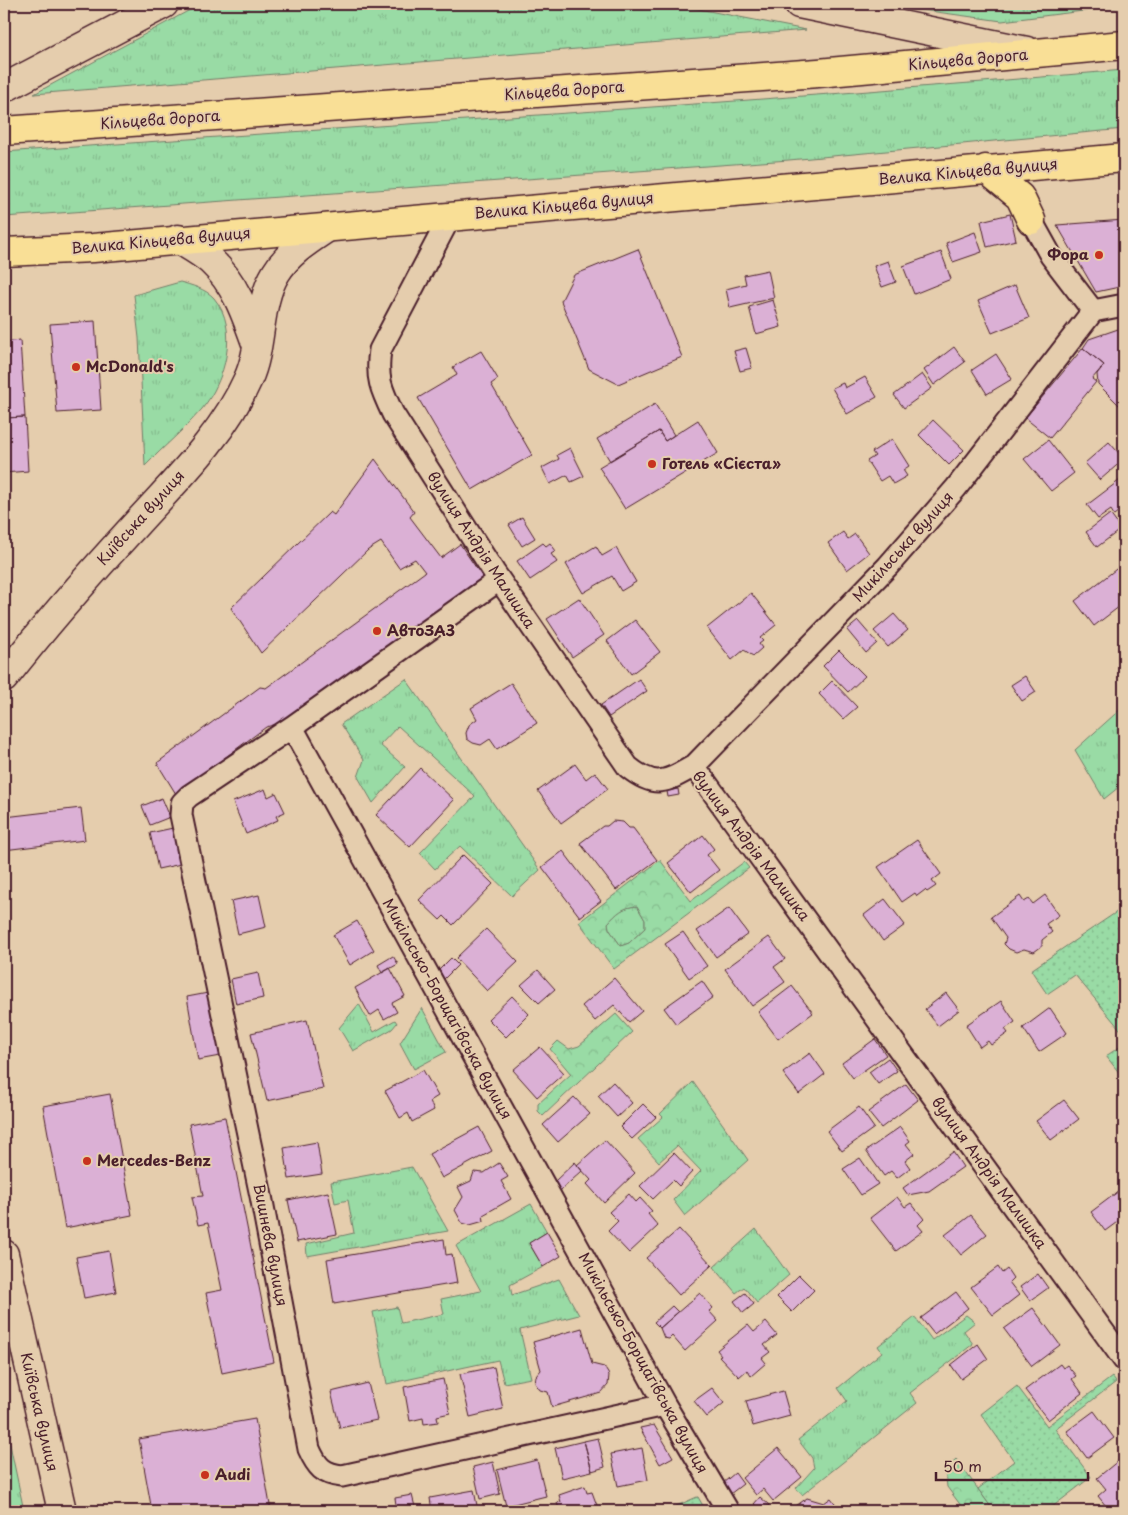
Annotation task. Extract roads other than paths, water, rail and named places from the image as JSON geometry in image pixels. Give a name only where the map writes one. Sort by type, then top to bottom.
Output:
[{"type":"highway","name":"Кільцева дорога","points":[[4,131],[808,73],[1124,44]]},
{"type":"highway","name":"Велика Кільцева вулиця","points":[[4,252],[93,248],[178,238],[327,228],[1124,158]]},
{"type":"highway","points":[[986,169],[1020,197],[1031,220]]},
{"type":"main road","points":[[4,88],[164,4]]},
{"type":"main road","points":[[799,4],[1038,53]]},
{"type":"main road","name":"Київська вулиця","points":[[4,678],[37,635],[203,451],[238,398],[249,377],[266,301],[276,273],[298,249],[327,228]]},
{"type":"main road","points":[[178,238],[210,261],[228,281],[240,299],[257,346]]},
{"type":"main road","name":"Київська вулиця","points":[[4,1254],[62,1511]]},
{"type":"street","name":"вулиця Андрія Малишка","points":[[451,216],[380,350],[377,373],[382,391],[393,414],[499,580],[628,767],[642,778],[654,782],[670,780],[694,766],[1124,1360]]},
{"type":"street","points":[[1031,220],[1051,256],[1093,312],[1124,305]]},
{"type":"street","name":"Микільська вулиця","points":[[694,766],[888,566],[956,488],[1093,312]]},
{"type":"street","points":[[292,727],[499,580]]},
{"type":"street","name":"Микільсько-Борщагівська вулиця","points":[[292,727],[665,1405],[728,1511]]},
{"type":"street","name":"Вишнева вулиця","points":[[292,727],[189,796],[182,803],[181,815],[262,1196],[309,1449],[316,1466],[328,1474],[342,1476],[665,1405]]},
{"type":"place","name":"Фора","points":[[1099,255]]},
{"type":"place","name":"McDonald's","points":[[76,367]]},
{"type":"place","name":"Готель «Сієста»","points":[[652,464]]},
{"type":"place","name":"АвтоЗАЗ","points":[[377,631]]},
{"type":"place","name":"Mercedes-Benz","points":[[87,1161]]},
{"type":"place","name":"Audi","points":[[205,1475]]}]
